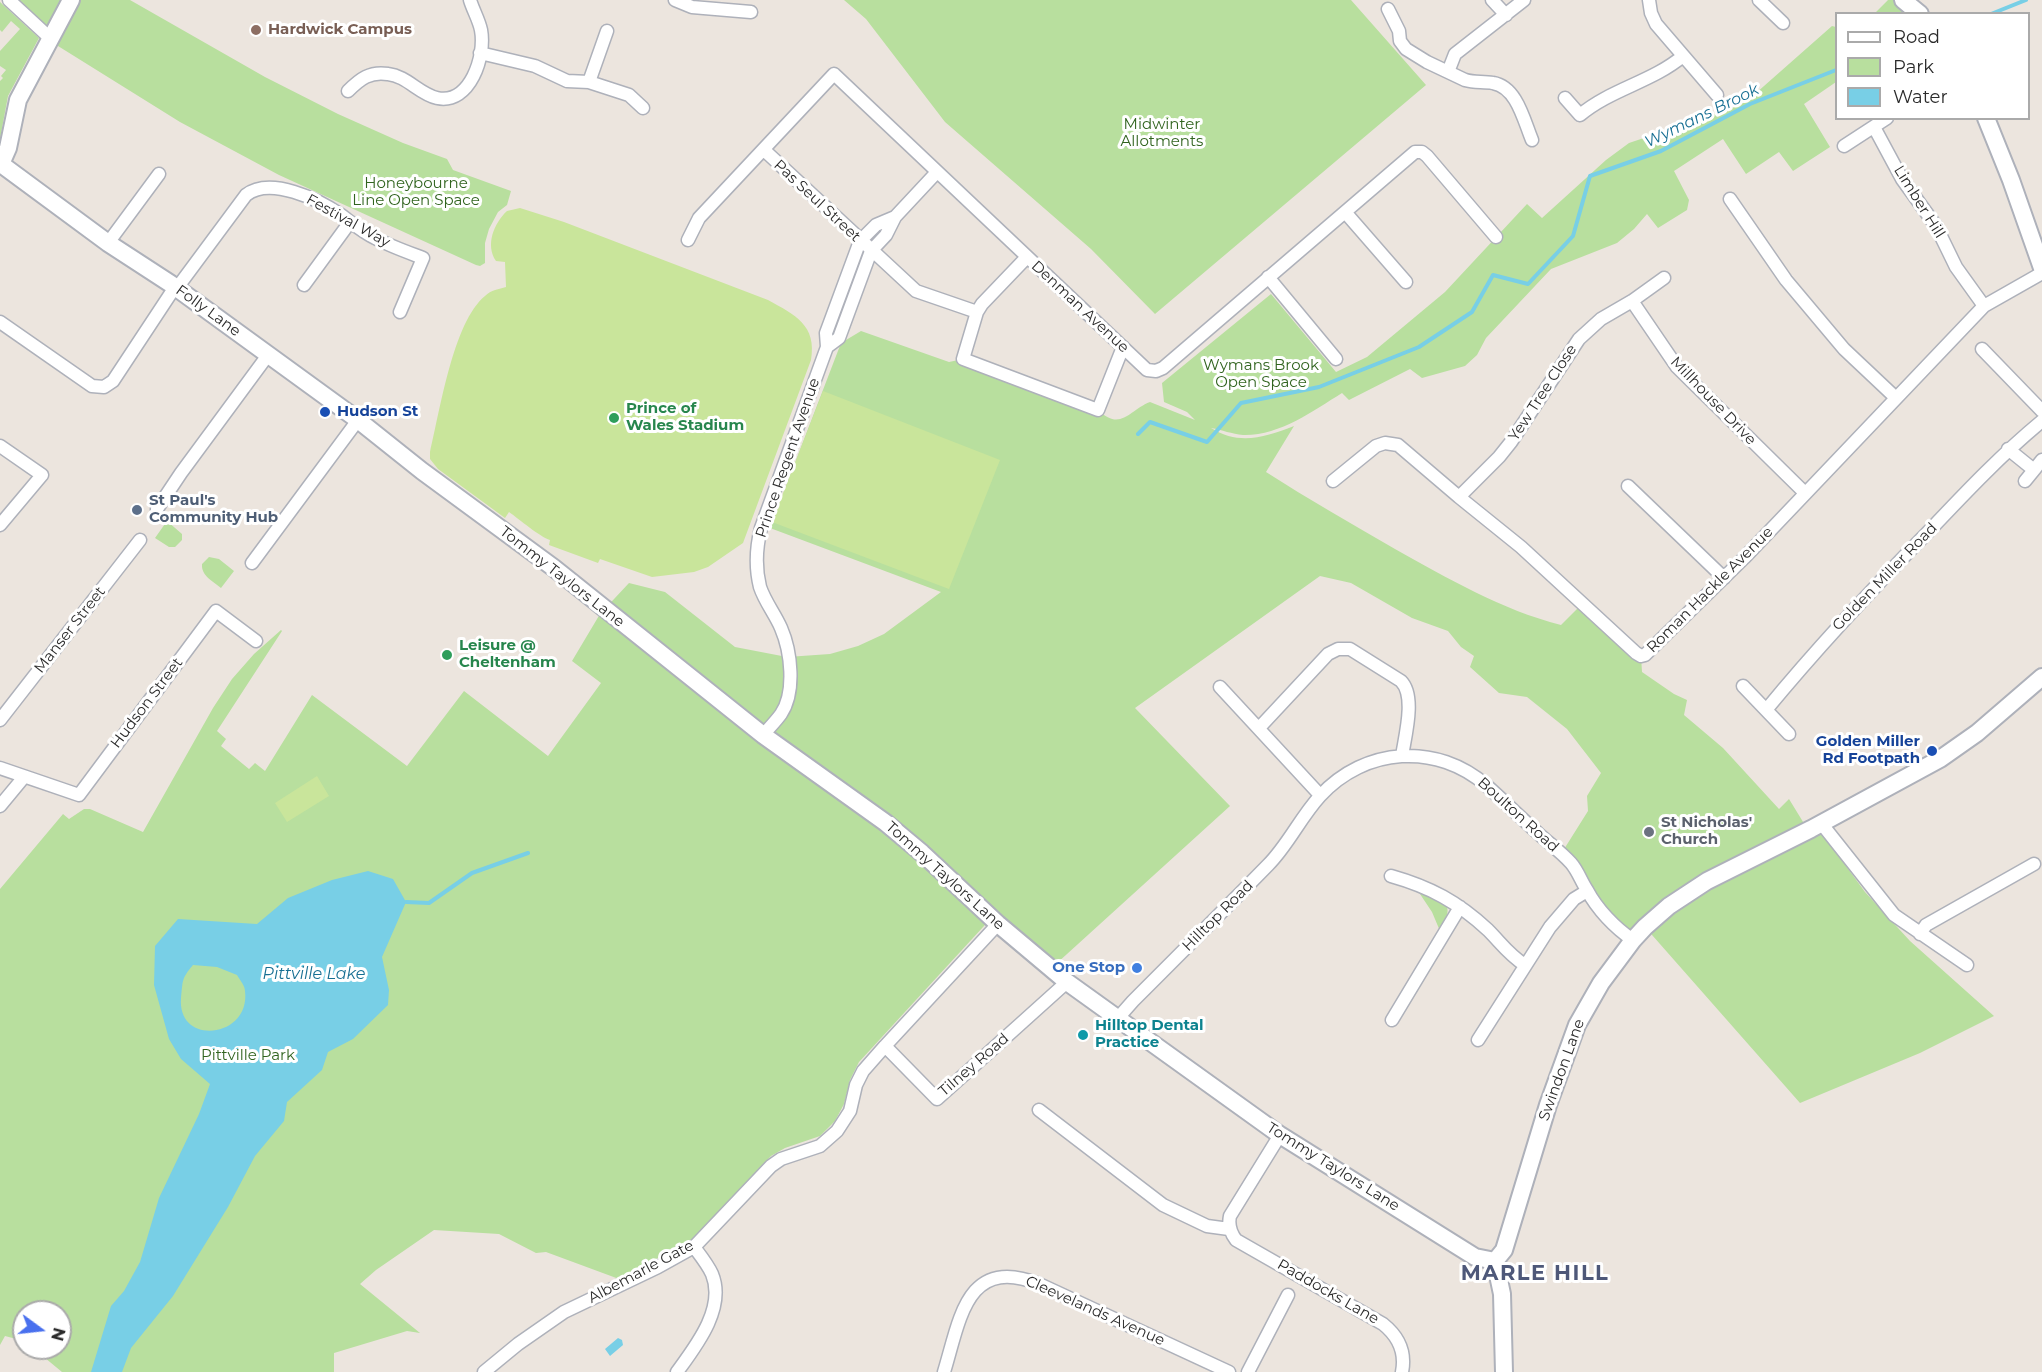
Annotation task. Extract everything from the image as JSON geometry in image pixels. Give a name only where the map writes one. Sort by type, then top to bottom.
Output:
[{"type":"street","points":[[9,0],[50,38]]},
{"type":"street","points":[[1,165],[8,148],[18,100],[71,0]]},
{"type":"street","points":[[348,91],[362,78],[369,75],[390,74],[435,97],[452,98],[458,95],[470,81],[480,53],[481,30],[470,0]]},
{"type":"street","points":[[675,0],[692,7],[751,12]]},
{"type":"street","points":[[1492,0],[1506,15]]},
{"type":"street","points":[[1448,72],[1455,54],[1524,0]]},
{"type":"street","points":[[1648,0],[1656,24],[1717,95]]},
{"type":"street","points":[[1759,0],[1783,23]]},
{"type":"street","points":[[1903,0],[1918,12]]},
{"type":"street","points":[[1388,9],[1399,31],[1400,41],[1406,49],[1426,62],[1472,82],[1496,83],[1506,88],[1514,97],[1532,140]]},
{"type":"street","points":[[589,82],[607,32]]},
{"type":"street","points":[[480,53],[535,66],[567,81],[589,82],[629,94],[643,108]]},
{"type":"street","points":[[1565,98],[1580,115],[1605,98],[1669,68],[1683,56]]},
{"type":"street","name":"Denman Avenue","points":[[688,240],[699,218],[834,74],[1143,367],[1152,371],[1160,369],[1409,155],[1419,152],[1427,156],[1496,237]]},
{"type":"street","points":[[1844,146],[1884,120]]},
{"type":"street","points":[[1987,120],[2042,268]]},
{"type":"street","name":"Limber Hill","points":[[1874,127],[1902,179],[1936,226],[1956,267],[1984,306]]},
{"type":"street","name":"Pas Seul Street","points":[[764,150],[916,291],[977,312]]},
{"type":"street","name":"Folly Lane","points":[[1,165],[358,420],[411,463]]},
{"type":"street","name":"Prince Regent Avenue","points":[[827,347],[839,338],[871,251],[886,235],[895,217],[937,172]]},
{"type":"street","points":[[108,243],[159,174]]},
{"type":"street","name":"Festival Way","points":[[0,322],[92,386],[104,387],[113,381],[176,288],[243,199],[255,189],[273,187],[307,197],[340,214],[378,240],[423,258],[400,312]]},
{"type":"street","points":[[1730,199],[1793,289],[1844,349],[1896,398]]},
{"type":"street","points":[[1345,212],[1406,282]]},
{"type":"street","name":"Prince Regent Avenue","points":[[763,735],[782,713],[788,691],[790,667],[783,634],[760,585],[756,561],[758,539],[827,347],[826,333],[860,241],[876,225],[895,217]]},
{"type":"street","points":[[304,285],[350,222]]},
{"type":"street","points":[[1027,257],[982,304],[977,312],[963,359],[1098,410],[1123,347]]},
{"type":"street","name":"Roman Hackle Avenue","points":[[1333,481],[1376,446],[1392,443],[1404,449],[1521,547],[1641,656],[1650,652],[1724,578],[1984,306],[2042,273]]},
{"type":"street","points":[[1268,277],[1336,359]]},
{"type":"street","name":"Yew Tree Close","points":[[1459,497],[1511,442],[1569,350],[1579,339],[1600,319],[1632,301],[1664,278]]},
{"type":"street","name":"Millhouse Drive","points":[[1632,301],[1677,367],[1805,493]]},
{"type":"street","points":[[1982,349],[2042,411]]},
{"type":"street","points":[[157,509],[268,355]]},
{"type":"street","points":[[252,562],[358,420]]},
{"type":"street","name":"Golden Miller Road","points":[[1766,710],[1843,620],[2008,449],[2042,421]]},
{"type":"street","points":[[0,446],[42,474],[0,525]]},
{"type":"street","points":[[2008,449],[2038,465],[2025,481]]},
{"type":"street","name":"Tommy Taylors Lane","points":[[411,463],[554,568],[763,735],[886,823],[922,853],[998,924],[1067,982],[1280,1135],[1475,1257],[1496,1262]]},
{"type":"street","points":[[1628,486],[1724,578]]},
{"type":"street","name":"Manser Street","points":[[0,720],[140,540]]},
{"type":"street","name":"Hudson Street","points":[[24,777],[79,795],[216,611],[256,641]]},
{"type":"street","points":[[1259,728],[1328,654],[1338,649],[1350,649],[1407,687],[1409,697],[1402,756]]},
{"type":"street","name":"Swindon Lane","points":[[1496,1262],[1504,1250],[1548,1105],[1574,1033],[1601,983],[1633,940],[1669,906],[1687,893],[1940,759],[1977,733],[2042,678]]},
{"type":"street","points":[[1743,686],[1789,734]]},
{"type":"street","points":[[1220,687],[1320,795]]},
{"type":"street","name":"Boulton Road","points":[[1310,807],[1340,778],[1363,765],[1402,756],[1430,757],[1461,767],[1477,778],[1571,863],[1587,891],[1616,926],[1633,940]]},
{"type":"street","points":[[0,768],[24,777],[0,806]]},
{"type":"street","name":"Hilltop Road","points":[[1118,1018],[1270,863],[1293,835],[1310,807]]},
{"type":"street","points":[[1816,826],[1894,915],[1967,965]]},
{"type":"street","points":[[1920,934],[1926,925],[2034,864]]},
{"type":"street","points":[[1391,876],[1433,890],[1460,907],[1492,934],[1511,956],[1525,965]]},
{"type":"street","points":[[1478,1040],[1562,911],[1574,899],[1587,891]]},
{"type":"street","points":[[1392,1020],[1460,907]]},
{"type":"street","name":"Albemarle Gate","points":[[484,1372],[518,1344],[564,1312],[694,1246],[771,1166],[781,1159],[820,1146],[837,1131],[850,1111],[859,1078],[885,1046],[998,924]]},
{"type":"street","name":"Tilney Road","points":[[885,1046],[937,1099],[1067,982]]},
{"type":"street","name":"Paddocks Lane","points":[[1040,1110],[1164,1205],[1208,1226],[1229,1229],[1236,1240],[1390,1329],[1402,1351],[1402,1372]]},
{"type":"street","points":[[1229,1229],[1230,1216],[1280,1135]]},
{"type":"street","points":[[677,1372],[705,1328],[715,1306],[714,1281],[711,1272],[694,1246]]},
{"type":"street","points":[[1496,1262],[1502,1294],[1504,1372]]},
{"type":"street","name":"Cleevelands Avenue","points":[[944,1372],[962,1311],[970,1295],[990,1280],[1007,1276],[1023,1278],[1039,1284],[1229,1372]]},
{"type":"street","points":[[1248,1372],[1288,1295]]},
{"type":"green space","name":"Honeybourne Line Open Space","points":[[9,0],[130,0],[265,77],[338,114],[403,143],[447,159],[453,170],[511,191],[507,205],[498,212],[489,229],[485,243],[485,263],[480,266],[476,265],[279,175],[180,122],[58,46]]},
{"type":"green space","name":"Midwinter Allotments","points":[[844,0],[1351,0],[1426,85],[1155,314],[1091,249],[945,122],[866,19]]},
{"type":"green space","points":[[1888,0],[1903,0],[1918,12],[1876,12]]},
{"type":"green space","points":[[0,2],[39,38],[8,96],[0,139],[0,81],[6,70],[0,66],[0,51],[20,29],[11,21],[2,32],[0,30]]},
{"type":"green space","name":"Pittville Park","points":[[1832,26],[1835,27],[1835,83],[1804,104],[1830,147],[1793,171],[1779,152],[1746,174],[1723,139],[1674,171],[1689,200],[1687,210],[1658,228],[1647,214],[1617,243],[1551,269],[1486,338],[1477,355],[1465,366],[1422,378],[1410,369],[1349,400],[1342,393],[1295,421],[1270,431],[1243,435],[1211,428],[1232,437],[1253,438],[1294,426],[1266,472],[1298,492],[1435,571],[1517,611],[1561,625],[1583,603],[1641,656],[1642,672],[1687,700],[1684,715],[1723,748],[1779,809],[1789,799],[1808,830],[1822,833],[1865,892],[1910,941],[1994,1016],[1920,1053],[1800,1103],[1645,927],[1633,940],[1561,854],[1588,811],[1587,796],[1601,773],[1567,729],[1527,697],[1499,693],[1470,667],[1474,656],[1461,647],[1448,631],[1412,618],[1351,583],[1320,576],[1135,708],[1230,806],[1056,964],[995,914],[859,1062],[850,1080],[844,1104],[835,1121],[820,1136],[785,1148],[771,1156],[693,1239],[619,1279],[546,1252],[536,1253],[499,1234],[434,1230],[376,1270],[360,1284],[420,1333],[407,1331],[334,1353],[334,1372],[62,1372],[48,1360],[72,1360],[72,1300],[12,1300],[12,1338],[5,1336],[0,1345],[0,889],[63,814],[69,819],[84,809],[90,809],[143,832],[213,708],[232,679],[254,654],[281,630],[217,731],[226,739],[221,746],[249,769],[255,763],[265,771],[312,695],[407,766],[464,691],[548,756],[601,683],[572,661],[600,614],[629,583],[665,592],[735,647],[787,657],[830,654],[858,646],[884,634],[941,592],[770,528],[841,343],[861,331],[949,362],[963,359],[1098,410],[1113,419],[1125,417],[1150,402],[1195,420],[1187,412],[1164,402],[1162,383],[1271,294],[1336,372],[1367,357],[1445,292],[1527,204],[1542,218],[1606,160],[1629,143],[1730,109],[1747,101]]},
{"type":"green space","name":"Prince of Wales Stadium","points":[[520,208],[564,222],[768,300],[795,316],[807,330],[811,338],[811,360],[743,543],[708,567],[694,572],[652,577],[600,559],[598,563],[549,545],[550,540],[535,532],[509,512],[505,518],[438,469],[430,459],[443,391],[464,326],[474,308],[485,296],[492,291],[506,287],[505,262],[496,261],[491,248],[495,228],[507,211]]},
{"type":"green space","points":[[823,391],[1000,460],[949,589],[772,522]]},
{"type":"green space","points":[[167,521],[182,534],[182,540],[175,547],[169,547],[155,538]]},
{"type":"green space","points":[[209,557],[219,559],[234,571],[221,588],[203,572],[202,564]]},
{"type":"green space","points":[[317,776],[329,796],[287,822],[275,803]]},
{"type":"green space","points":[[1418,891],[1445,904],[1447,914],[1440,931],[1432,912]]},
{"type":"water","name":"Pittville Lake","points":[[368,871],[393,879],[406,902],[382,957],[389,990],[388,1005],[353,1039],[328,1052],[322,1070],[287,1102],[284,1121],[255,1156],[228,1207],[173,1296],[131,1348],[122,1372],[91,1372],[111,1306],[124,1291],[140,1262],[159,1198],[199,1114],[210,1084],[181,1059],[169,1039],[154,985],[155,946],[178,919],[257,924],[288,898],[332,880]],"holes":[[[193,965],[217,967],[237,975],[245,989],[244,1007],[237,1019],[226,1027],[201,1030],[190,1024],[183,1014],[181,998],[183,980]]]},
{"type":"water","points":[[618,1338],[622,1340],[623,1345],[610,1356],[605,1349]]},
{"type":"waterway","name":"Wymans Brook","points":[[1996,12],[2026,0]]},
{"type":"waterway","name":"Wymans Brook","points":[[1138,434],[1150,422],[1207,442],[1241,403],[1319,387],[1419,347],[1472,312],[1493,275],[1528,284],[1573,236],[1590,176],[1661,151],[1750,104],[1835,70]]},
{"type":"waterway","name":"Wymans Brook","points":[[406,902],[429,903],[472,873],[528,853]]},
{"type":"place","name":"Hardwick Campus","points":[[256,30]]},
{"type":"place","name":"Hudson St","points":[[325,412]]},
{"type":"place","name":"Prince of Wales Stadium","points":[[614,418]]},
{"type":"place","name":"St Paul's Community Hub","points":[[137,510]]},
{"type":"place","name":"Leisure @ Cheltenham","points":[[447,655]]},
{"type":"place","name":"Golden Miller Rd Footpath","points":[[1932,751]]},
{"type":"place","name":"St Nicholas' Church","points":[[1649,832]]},
{"type":"place","name":"One Stop","points":[[1137,968]]},
{"type":"place","name":"Hilltop Dental Practice","points":[[1083,1035]]},
{"type":"district","name":"MARLE HILL","points":[[1535,1274]]},
{"type":"park label","name":"Wymans Brook Open Space","points":[[1261,374]]}]
